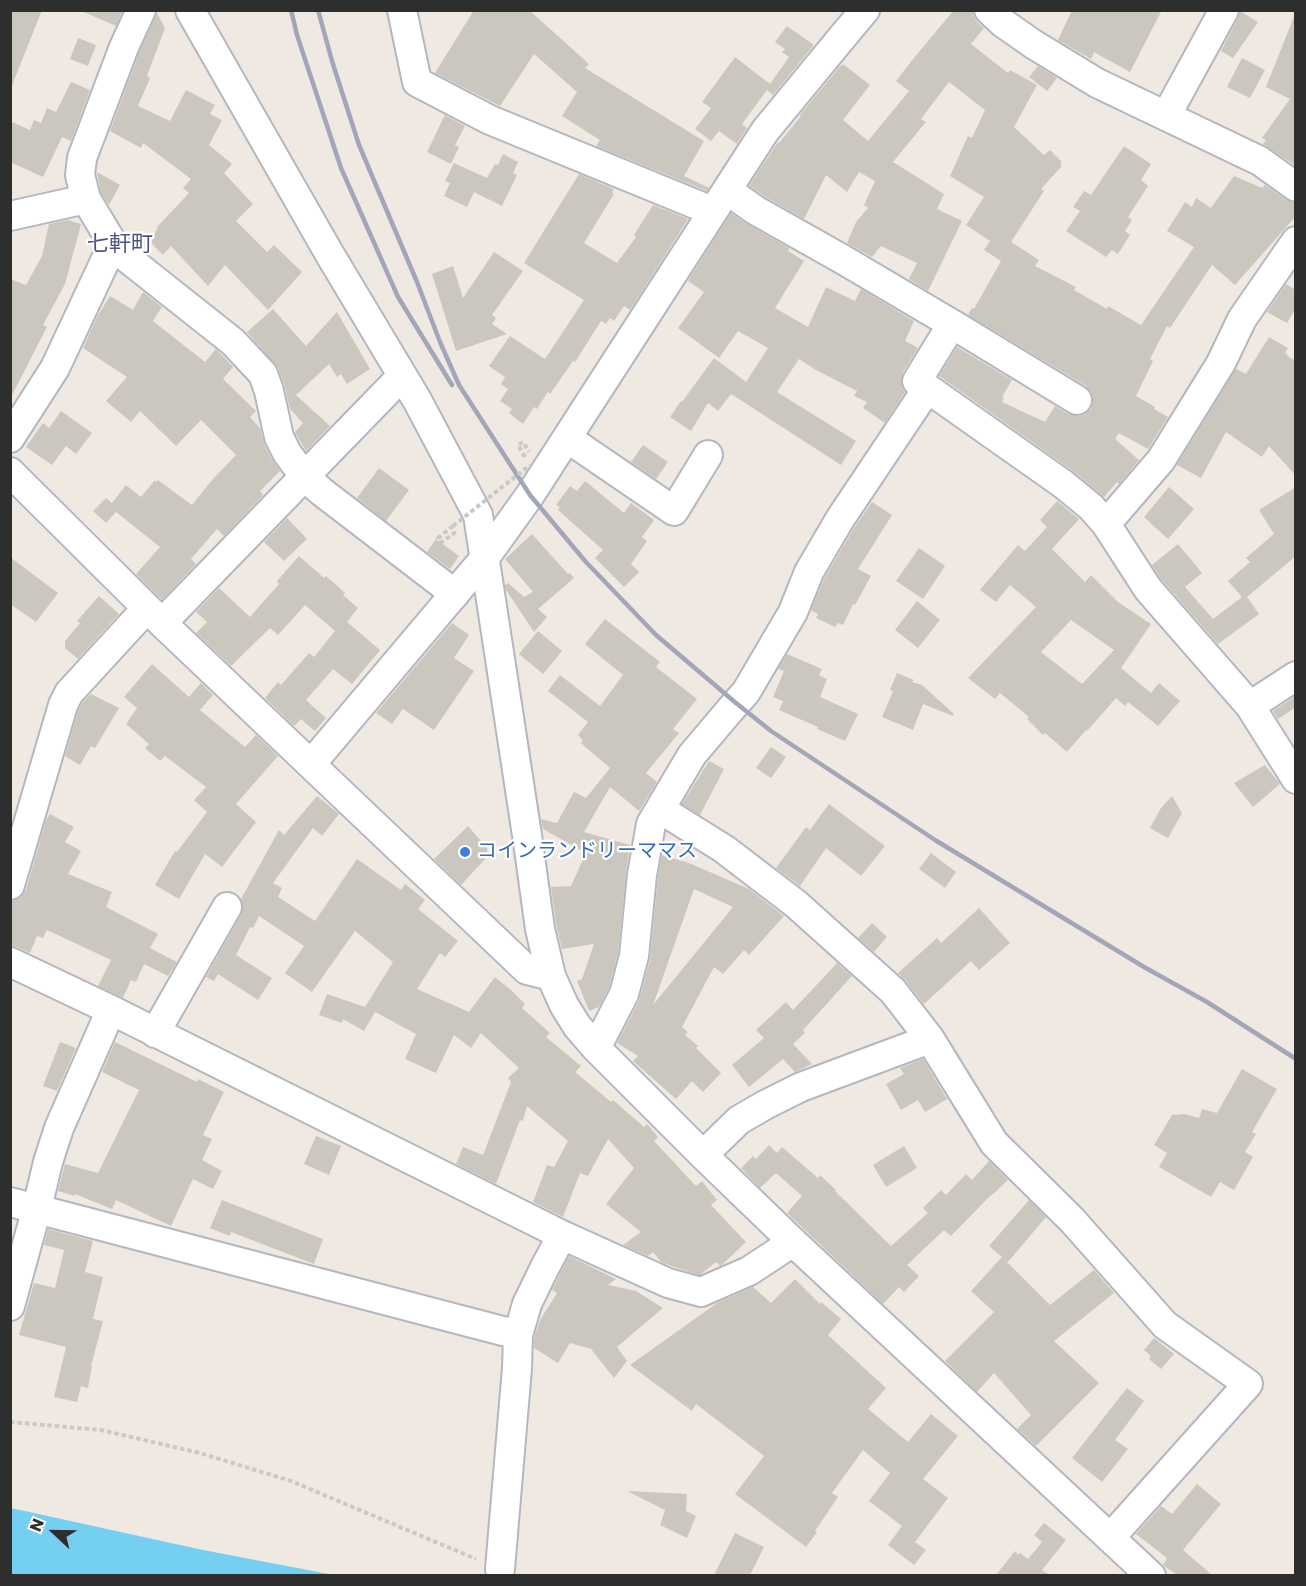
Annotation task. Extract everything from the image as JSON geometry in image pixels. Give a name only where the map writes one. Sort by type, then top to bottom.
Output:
[{"type":"street","points":[[141,10],[124,47],[82,158],[80,175],[86,199],[112,244],[232,342],[263,374],[270,391],[279,436],[287,453],[304,476],[455,594]]},
{"type":"street","points":[[190,10],[417,400],[478,515],[540,928],[551,976],[564,1005],[577,1026],[596,1048],[703,1155],[793,1242],[1151,1575]]},
{"type":"street","points":[[402,10],[417,82],[490,120],[720,201],[755,210],[842,259],[1077,400]]},
{"type":"street","points":[[311,764],[484,559],[530,495],[765,132],[865,10]]},
{"type":"street","points":[[989,10],[1033,44],[1097,83],[1260,161],[1296,187]]},
{"type":"street","points":[[1166,116],[1224,10]]},
{"type":"street","points":[[10,216],[86,199]]},
{"type":"street","points":[[1106,524],[1161,460],[1221,363],[1242,319],[1296,241]]},
{"type":"street","points":[[10,438],[55,368],[112,244]]},
{"type":"street","points":[[952,324],[917,381],[1063,484],[1091,507],[1106,524],[1148,589],[1288,747],[1296,779]]},
{"type":"street","points":[[10,885],[16,846],[69,693],[304,476],[402,376]]},
{"type":"street","points":[[596,1048],[624,994],[634,956],[642,875],[651,824],[693,755],[747,692],[793,612],[809,572],[840,519],[927,389]]},
{"type":"street","points":[[567,438],[674,511],[708,455]]},
{"type":"street","points":[[10,472],[155,616],[527,970],[551,976]]},
{"type":"street","points":[[1250,706],[1296,676]]},
{"type":"street","points":[[660,808],[724,849],[796,904],[893,991],[930,1039],[994,1143],[1072,1220],[1165,1325],[1248,1384],[1110,1538]]},
{"type":"street","points":[[155,1033],[227,907]]},
{"type":"street","points":[[10,962],[562,1235],[668,1284],[701,1292],[749,1271],[793,1242]]},
{"type":"street","points":[[11,1304],[24,1205],[48,1162],[58,1128],[111,1010]]},
{"type":"street","points":[[703,1155],[739,1120],[765,1105],[801,1087],[930,1039]]},
{"type":"street","points":[[24,1205],[518,1335]]},
{"type":"street","points":[[500,1569],[518,1335],[527,1304],[562,1235]]},
{"type":"path","points":[[460,529],[442,542],[438,538],[530,465]]},
{"type":"path","points":[[10,1422],[101,1430],[200,1453],[291,1481],[500,1569]]},
{"type":"water","points":[[11,1508],[203,1550],[334,1575],[11,1575]]},
{"type":"building","points":[[10,10],[42,10],[11,88],[10,88]]},
{"type":"building","points":[[79,10],[123,10],[116,26]]},
{"type":"building","points":[[474,10],[529,10],[589,64],[585,68],[704,141],[684,176],[709,188],[707,191],[596,146],[600,140],[562,116],[577,92],[534,54],[500,106],[435,73]]},
{"type":"building","points":[[954,10],[973,10],[977,22],[984,28],[971,44],[1008,73],[1010,70],[1037,85],[1014,127],[1044,155],[1050,150],[1061,161],[1061,167],[1041,189],[1044,191],[1011,242],[1039,260],[1035,266],[1076,287],[1074,290],[1107,309],[1108,306],[1141,325],[1194,247],[1167,231],[1185,202],[1192,207],[1196,198],[1211,208],[1234,176],[1262,188],[1265,185],[1286,200],[1296,203],[1296,216],[1235,285],[1212,265],[1170,328],[1167,326],[1150,359],[1153,361],[1136,396],[1168,417],[1148,449],[1119,433],[1115,439],[1139,460],[1119,484],[1117,482],[1104,497],[1073,471],[939,376],[957,347],[1012,380],[1002,397],[1004,398],[1002,402],[1045,422],[1055,406],[1068,414],[1077,416],[1084,415],[1091,409],[1093,401],[1092,393],[1086,386],[968,315],[972,308],[974,309],[1001,261],[984,250],[990,241],[966,225],[984,197],[950,176],[968,136],[972,138],[985,110],[949,82],[921,119],[926,122],[893,162],[944,194],[937,209],[962,221],[928,291],[909,279],[917,263],[881,246],[872,257],[847,243],[856,222],[868,208],[864,205],[875,181],[859,172],[847,192],[826,175],[804,219],[749,186],[778,142],[843,64],[870,85],[843,120],[868,141],[909,91],[896,81]]},
{"type":"building","points":[[1072,10],[1162,10],[1130,72],[1094,52],[1091,59],[1058,40]]},
{"type":"building","points":[[1240,11],[1258,22],[1233,58],[1221,51]]},
{"type":"building","points":[[157,13],[165,28],[147,76],[150,78],[138,106],[170,121],[186,90],[215,105],[210,114],[222,120],[209,145],[232,164],[224,173],[253,204],[236,221],[267,252],[274,245],[302,272],[268,310],[225,265],[208,286],[171,246],[163,255],[151,243],[158,226],[189,193],[183,188],[191,179],[143,143],[141,148],[110,131],[139,53]]},
{"type":"building","points":[[1295,14],[1296,166],[1263,144],[1266,140],[1262,138],[1290,99],[1266,87]]},
{"type":"building","points":[[787,26],[814,45],[773,95],[767,90],[742,124],[747,128],[737,144],[719,131],[711,141],[695,129],[711,108],[702,102],[735,57],[770,84],[789,57],[782,52],[785,49],[775,42]]},
{"type":"building","points":[[78,38],[96,45],[88,66],[70,59]]},
{"type":"building","points":[[1242,58],[1265,70],[1250,98],[1227,87]]},
{"type":"building","points":[[1038,66],[1057,78],[1047,91],[1029,77]]},
{"type":"building","points":[[71,82],[90,90],[71,141],[62,137],[43,177],[10,162],[10,121],[30,130],[34,120],[41,123],[47,108],[56,112]]},
{"type":"building","points":[[445,115],[465,126],[455,145],[459,147],[451,164],[427,152]]},
{"type":"building","points":[[1124,146],[1151,164],[1141,180],[1148,186],[1128,217],[1132,220],[1125,231],[1130,235],[1118,254],[1112,250],[1106,257],[1066,231],[1080,211],[1073,207],[1084,191],[1091,195]]},
{"type":"building","points":[[503,154],[518,162],[513,173],[517,175],[502,206],[474,192],[467,207],[444,196],[450,183],[445,181],[454,163],[487,178],[495,164],[498,165]]},
{"type":"building","points":[[97,172],[120,185],[109,205],[101,193]]},
{"type":"building","points":[[579,174],[614,189],[612,192],[614,194],[584,243],[617,263],[636,237],[634,235],[653,205],[688,219],[630,310],[624,306],[614,321],[610,318],[606,324],[601,321],[575,362],[573,361],[537,409],[534,407],[523,424],[509,413],[512,409],[500,401],[508,389],[501,384],[505,377],[489,366],[510,336],[545,359],[584,300],[524,263]]},
{"type":"building","points":[[731,213],[789,248],[788,251],[804,261],[775,308],[808,327],[826,287],[855,301],[861,289],[914,321],[905,341],[918,348],[903,372],[901,380],[905,392],[885,423],[863,408],[867,402],[854,396],[857,391],[799,359],[777,392],[856,441],[841,465],[731,394],[718,411],[708,403],[691,431],[670,417],[714,358],[746,382],[768,348],[738,331],[719,358],[678,328],[704,292],[688,281]]},
{"type":"building","points":[[68,220],[81,224],[65,284],[43,325],[47,327],[10,399],[10,279],[26,285],[42,256],[49,224]]},
{"type":"building","points":[[494,252],[523,271],[492,315],[496,318],[492,324],[507,334],[456,351],[432,274],[453,266],[463,298]]},
{"type":"building","points":[[1286,284],[1296,290],[1296,308],[1287,323],[1267,312]]},
{"type":"building","points":[[143,292],[162,307],[153,321],[205,362],[216,349],[233,367],[223,379],[256,411],[250,417],[260,428],[264,444],[280,471],[260,491],[263,495],[224,536],[217,529],[191,559],[196,564],[162,600],[136,574],[160,547],[116,512],[106,523],[93,511],[106,498],[112,503],[126,485],[141,497],[155,480],[192,505],[236,455],[201,420],[176,446],[140,411],[131,422],[106,401],[127,377],[83,348],[97,317],[110,296],[133,310]]},
{"type":"building","points":[[273,309],[306,346],[337,312],[370,369],[347,384],[341,374],[337,377],[329,364],[296,395],[330,426],[306,451],[295,432],[303,423],[290,409],[278,368],[247,332]]},
{"type":"building","points":[[1269,337],[1288,348],[1285,353],[1296,361],[1296,476],[1269,446],[1262,457],[1226,432],[1201,478],[1177,465],[1236,369],[1246,374]]},
{"type":"building","points":[[61,411],[92,433],[76,454],[66,446],[52,465],[26,447],[43,423],[49,428]]},
{"type":"building","points":[[643,445],[668,462],[656,479],[631,462]]},
{"type":"building","points":[[379,468],[409,490],[386,521],[357,498]]},
{"type":"building","points":[[585,481],[624,513],[631,503],[654,520],[642,537],[647,541],[631,564],[639,572],[624,587],[595,558],[603,550],[558,510],[560,507],[556,505],[570,486],[577,491]]},
{"type":"building","points":[[1169,487],[1194,509],[1168,539],[1144,517]]},
{"type":"building","points":[[1296,487],[1296,556],[1247,597],[1259,614],[1218,644],[1161,579],[1152,565],[1178,544],[1202,573],[1185,587],[1213,619],[1242,597],[1228,581],[1250,562],[1246,558],[1274,534],[1259,510]]},
{"type":"building","points":[[1057,501],[1079,519],[1052,549],[1085,582],[1091,575],[1118,602],[1151,624],[1121,668],[1151,693],[1159,683],[1180,701],[1158,726],[1128,702],[1125,706],[1116,698],[1067,752],[1045,733],[1043,735],[1027,719],[1029,717],[1000,693],[995,699],[968,678],[1036,607],[1010,585],[996,602],[980,590],[1018,545],[1025,551],[1047,527],[1040,520]],"holes":[[[1071,620],[1114,650],[1082,684],[1041,652]]]},
{"type":"building","points":[[872,502],[892,515],[858,569],[871,576],[843,625],[838,623],[835,627],[816,618],[818,614],[811,610],[824,579]]},
{"type":"building","points":[[287,518],[307,539],[284,561],[264,542]]},
{"type":"building","points":[[532,534],[574,578],[538,609],[547,617],[534,632],[505,585],[508,583],[524,597],[533,592],[505,559]]},
{"type":"building","points":[[436,539],[459,556],[450,569],[427,552]]},
{"type":"building","points":[[919,548],[945,566],[923,599],[896,581]]},
{"type":"building","points":[[299,556],[324,578],[326,576],[358,608],[347,622],[380,650],[352,684],[333,669],[306,700],[326,718],[315,731],[301,719],[294,726],[265,698],[278,682],[281,685],[309,653],[314,657],[335,631],[305,605],[278,635],[270,628],[231,666],[196,633],[207,622],[196,612],[219,588],[250,617],[279,584],[277,581]]},
{"type":"building","points":[[10,557],[58,593],[36,622],[10,604]]},
{"type":"building","points":[[99,596],[119,614],[78,659],[65,648],[65,641],[80,623],[77,621]]},
{"type":"building","points":[[917,601],[940,620],[918,648],[895,630]]},
{"type":"building","points":[[605,619],[660,662],[656,667],[697,699],[673,729],[679,733],[646,773],[657,782],[639,811],[610,787],[584,832],[630,845],[618,953],[609,988],[599,1007],[589,1011],[577,981],[582,979],[594,944],[562,949],[551,888],[571,886],[586,853],[543,829],[541,819],[557,823],[574,792],[586,798],[610,768],[581,743],[583,740],[578,735],[588,722],[548,691],[560,675],[600,706],[623,675],[585,644]]},
{"type":"building","points":[[452,623],[469,635],[454,658],[474,671],[434,730],[403,709],[392,724],[376,713]]},
{"type":"building","points":[[538,631],[562,651],[543,674],[519,654]]},
{"type":"building","points":[[787,654],[822,669],[819,675],[827,679],[820,697],[858,714],[845,741],[779,710],[783,701],[773,697],[784,671],[778,669]]},
{"type":"building","points":[[152,664],[189,697],[201,683],[213,695],[200,710],[245,747],[256,735],[278,756],[236,804],[256,822],[222,867],[205,854],[179,899],[155,885],[175,851],[177,852],[207,812],[194,800],[206,787],[165,756],[160,761],[145,748],[149,744],[126,724],[137,708],[124,697]]},
{"type":"building","points":[[897,673],[922,685],[954,714],[953,716],[923,704],[913,730],[882,717],[893,691],[890,690]]},
{"type":"building","points":[[91,694],[119,708],[95,748],[91,746],[80,765],[65,756],[78,711]]},
{"type":"building","points":[[1296,696],[1296,707],[1278,719],[1273,711]]},
{"type":"building","points":[[771,747],[786,757],[771,778],[756,768]]},
{"type":"building","points":[[709,761],[724,769],[700,815],[682,804]]},
{"type":"building","points":[[1265,765],[1280,784],[1253,807],[1234,783]]},
{"type":"building","points":[[317,796],[339,814],[322,836],[313,828],[273,883],[282,888],[278,897],[315,921],[357,859],[401,890],[405,884],[425,900],[418,909],[458,941],[445,957],[440,953],[417,989],[469,1012],[495,977],[511,990],[525,1004],[522,1008],[550,1033],[546,1037],[581,1066],[575,1072],[644,1127],[647,1124],[658,1137],[654,1141],[696,1186],[702,1181],[717,1200],[711,1205],[746,1242],[722,1265],[716,1262],[700,1275],[661,1262],[653,1252],[648,1256],[623,1245],[641,1232],[606,1204],[634,1168],[608,1139],[588,1176],[580,1173],[563,1217],[533,1202],[547,1165],[554,1167],[568,1141],[527,1106],[523,1121],[520,1120],[496,1184],[456,1164],[463,1147],[483,1155],[511,1082],[508,1078],[519,1068],[481,1033],[471,1048],[454,1035],[436,1073],[405,1059],[416,1034],[375,1012],[364,1031],[343,1019],[342,1023],[319,1015],[327,994],[365,1007],[393,962],[355,931],[312,992],[285,973],[304,946],[259,916],[253,928],[250,927],[236,955],[272,978],[258,1000],[218,974],[214,981],[206,977],[241,915],[243,908],[241,899],[279,830],[284,835]]},
{"type":"building","points":[[1172,796],[1182,813],[1168,838],[1150,828],[1161,808]]},
{"type":"building","points":[[829,804],[885,846],[861,876],[826,848],[800,886],[776,868],[806,827],[810,830]]},
{"type":"building","points":[[50,814],[74,827],[65,842],[81,851],[68,874],[112,892],[106,907],[158,934],[150,948],[177,962],[168,976],[144,964],[136,982],[131,980],[123,998],[98,986],[111,960],[47,930],[43,938],[37,936],[30,953],[10,946],[10,902],[21,897],[26,890],[46,820]]},
{"type":"building","name":"コインランドリーママス","points":[[468,826],[487,848],[488,856],[461,885],[434,859]]},
{"type":"building","points":[[931,853],[956,872],[945,888],[919,869]]},
{"type":"building","points":[[662,855],[689,863],[749,889],[784,916],[749,955],[744,950],[723,974],[714,967],[682,1027],[688,1032],[685,1035],[698,1046],[696,1048],[721,1073],[703,1092],[692,1081],[676,1099],[633,1061],[638,1056],[617,1043],[639,1001],[650,960]],"holes":[[[694,889],[733,907],[653,1005]]]},
{"type":"building","points":[[979,908],[1010,943],[979,970],[971,961],[924,1004],[898,973],[937,938],[941,943]]},
{"type":"building","points":[[872,923],[887,937],[874,952],[858,938]]},
{"type":"building","points":[[837,963],[852,976],[803,1030],[805,1033],[793,1044],[812,1064],[795,1072],[783,1059],[749,1087],[732,1065],[764,1038],[756,1030],[786,1002],[793,1010]]},
{"type":"building","points":[[60,1042],[76,1048],[57,1091],[43,1086]]},
{"type":"building","points":[[115,1042],[197,1082],[198,1079],[224,1092],[203,1135],[212,1139],[202,1160],[222,1171],[213,1189],[193,1179],[171,1226],[116,1200],[112,1209],[75,1194],[75,1196],[58,1191],[65,1164],[98,1173],[139,1090],[102,1072]]},
{"type":"building","points":[[923,1059],[947,1099],[925,1112],[918,1100],[901,1110],[886,1084],[904,1074],[900,1068]]},
{"type":"building","points":[[1242,1069],[1277,1089],[1252,1132],[1256,1134],[1245,1152],[1253,1157],[1234,1190],[1220,1182],[1211,1197],[1159,1167],[1167,1153],[1154,1145],[1172,1115],[1184,1114],[1199,1118],[1202,1109],[1217,1113]]},
{"type":"building","points":[[316,1136],[341,1146],[329,1175],[304,1164]]},
{"type":"building","points":[[769,1145],[777,1153],[782,1147],[818,1178],[820,1175],[891,1246],[928,1213],[923,1208],[941,1190],[946,1195],[966,1174],[972,1180],[989,1161],[1008,1180],[951,1236],[944,1230],[907,1265],[919,1276],[904,1292],[899,1287],[883,1304],[787,1213],[802,1196],[776,1173],[760,1188],[741,1168],[753,1156],[756,1159]]},
{"type":"building","points":[[904,1146],[917,1168],[886,1187],[873,1165]]},
{"type":"building","points":[[222,1200],[323,1239],[314,1264],[231,1232],[230,1236],[210,1228]]},
{"type":"building","points":[[1029,1200],[1046,1217],[1008,1262],[1006,1261],[1050,1305],[1094,1270],[1114,1293],[1054,1341],[1099,1383],[1036,1446],[1017,1429],[1031,1415],[994,1373],[977,1392],[945,1361],[994,1312],[971,1291],[1002,1257],[989,1246]]},
{"type":"building","points":[[48,1229],[93,1241],[85,1272],[103,1277],[93,1319],[103,1321],[91,1366],[88,1388],[81,1386],[77,1402],[54,1397],[66,1347],[19,1335],[34,1283],[55,1288],[64,1250],[44,1245]]},
{"type":"building","points":[[569,1256],[616,1279],[608,1285],[636,1291],[663,1308],[617,1347],[627,1361],[614,1378],[591,1349],[570,1343],[558,1363],[534,1348],[534,1338],[540,1320],[557,1293],[552,1290]]},
{"type":"building","points":[[795,1279],[820,1304],[821,1302],[841,1319],[828,1335],[886,1388],[868,1409],[908,1442],[931,1414],[958,1436],[923,1479],[948,1498],[915,1542],[926,1550],[914,1565],[888,1545],[902,1526],[869,1501],[890,1473],[863,1450],[832,1493],[838,1497],[806,1547],[735,1494],[764,1456],[696,1404],[692,1411],[630,1365],[717,1303],[753,1287],[771,1303]]},
{"type":"building","points":[[1154,1338],[1174,1354],[1161,1369],[1149,1359],[1151,1356],[1144,1350]]},
{"type":"building","points":[[1127,1388],[1144,1401],[1115,1440],[1128,1449],[1102,1482],[1072,1458]]},
{"type":"building","points":[[1197,1484],[1221,1504],[1183,1550],[1212,1575],[1177,1575],[1163,1565],[1167,1558],[1136,1534],[1161,1506],[1172,1514]]},
{"type":"building","points":[[627,1491],[687,1494],[686,1511],[696,1516],[687,1538],[660,1525],[665,1510]]},
{"type":"building","points":[[1044,1523],[1066,1540],[1042,1570],[1050,1575],[996,1575],[1015,1551],[1018,1555],[1020,1553],[1028,1559],[1042,1542],[1034,1535]]},
{"type":"building","points":[[735,1533],[764,1547],[750,1575],[714,1575]]},
{"type":"railway","points":[[291,10],[297,35],[341,168],[398,297],[452,385]]},
{"type":"railway","points":[[318,10],[359,145],[459,385],[530,495],[585,561],[656,635],[771,731],[935,840],[1144,967],[1207,1002],[1296,1059]]},
{"type":"place","name":"コインランドリーママス","points":[[465,852]]},
{"type":"district","name":"七軒町","points":[[120,245]]}]
